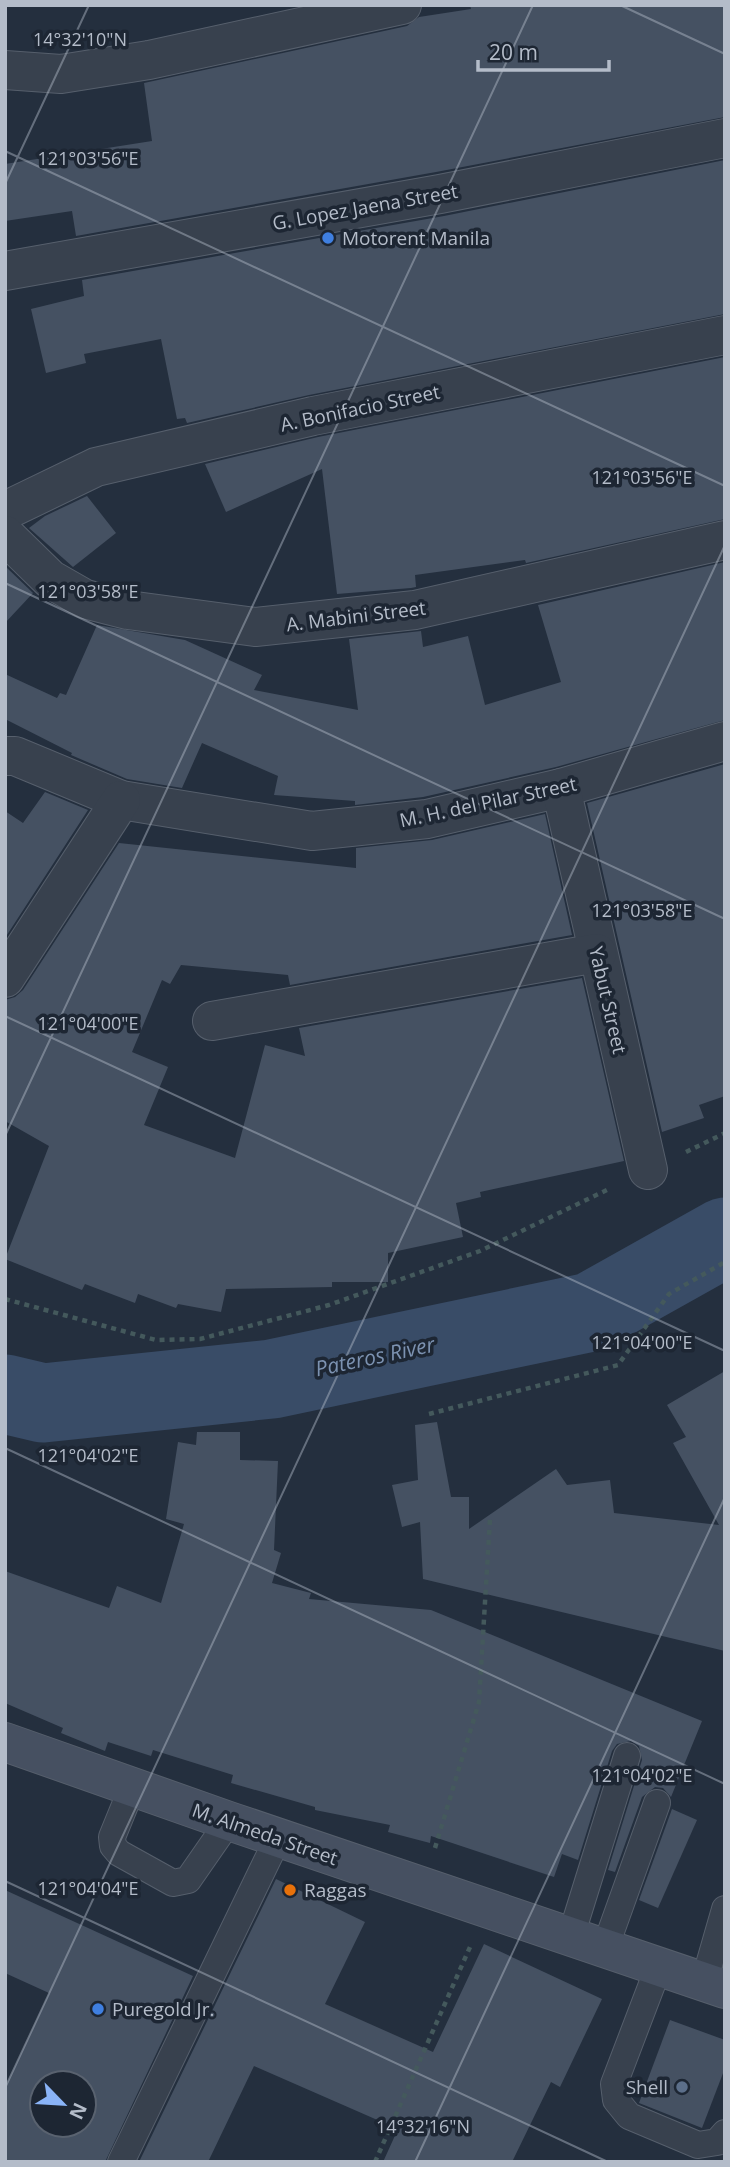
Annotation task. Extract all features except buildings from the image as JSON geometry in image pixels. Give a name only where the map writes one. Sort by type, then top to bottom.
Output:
[{"type":"main road","name":"M. Almeda Street","points":[[5,1742],[714,1986]]},
{"type":"street","points":[[5,70],[74,72],[149,60],[402,5]]},
{"type":"street","name":"G. Lopez Jaena Street","points":[[5,271],[453,191],[725,138]]},
{"type":"street","name":"A. Bonifacio Street","points":[[5,511],[96,467],[313,416],[725,335]]},
{"type":"street","name":"A. Mabini Street","points":[[5,536],[50,579],[85,599],[128,610],[256,628],[415,610],[725,540]]},
{"type":"street","name":"M. H. del Pilar Street","points":[[5,756],[15,757],[121,800],[312,831],[426,819],[561,789],[725,741]]},
{"type":"street","name":"Yabut Street","points":[[561,789],[648,1170]]},
{"type":"street","points":[[5,978],[121,800]]},
{"type":"street","points":[[212,1021],[597,953]]},
{"type":"lane","points":[[588,1942],[627,1756]]},
{"type":"lane","points":[[132,1787],[113,1837],[113,1846],[120,1853],[173,1883],[188,1880],[229,1821]]},
{"type":"lane","points":[[588,1942],[657,1803]]},
{"type":"lane","points":[[121,2162],[278,1838]]},
{"type":"lane","points":[[714,1986],[725,1909]]},
{"type":"lane","points":[[659,1966],[614,2084],[616,2100],[629,2116],[698,2145],[717,2142],[725,2133]]},
{"type":"path","points":[[5,1300],[156,1340],[200,1339],[329,1305],[480,1251],[725,1133]]},
{"type":"path","points":[[429,1414],[618,1365],[669,1294],[725,1262]]},
{"type":"path","points":[[423,1888],[479,1702],[490,1519]]},
{"type":"path","points":[[375,2162],[468,1953]]},
{"type":"waterway","name":"Pateros River","points":[[5,1394],[43,1403],[272,1379],[591,1312],[725,1237]]},
{"type":"place","name":"Motorent Manila","points":[[328,238]]},
{"type":"place","name":"Raggas","points":[[290,1890]]},
{"type":"place","name":"Puregold Jr.","points":[[98,2009]]},
{"type":"place","name":"Shell","points":[[682,2087]]}]
